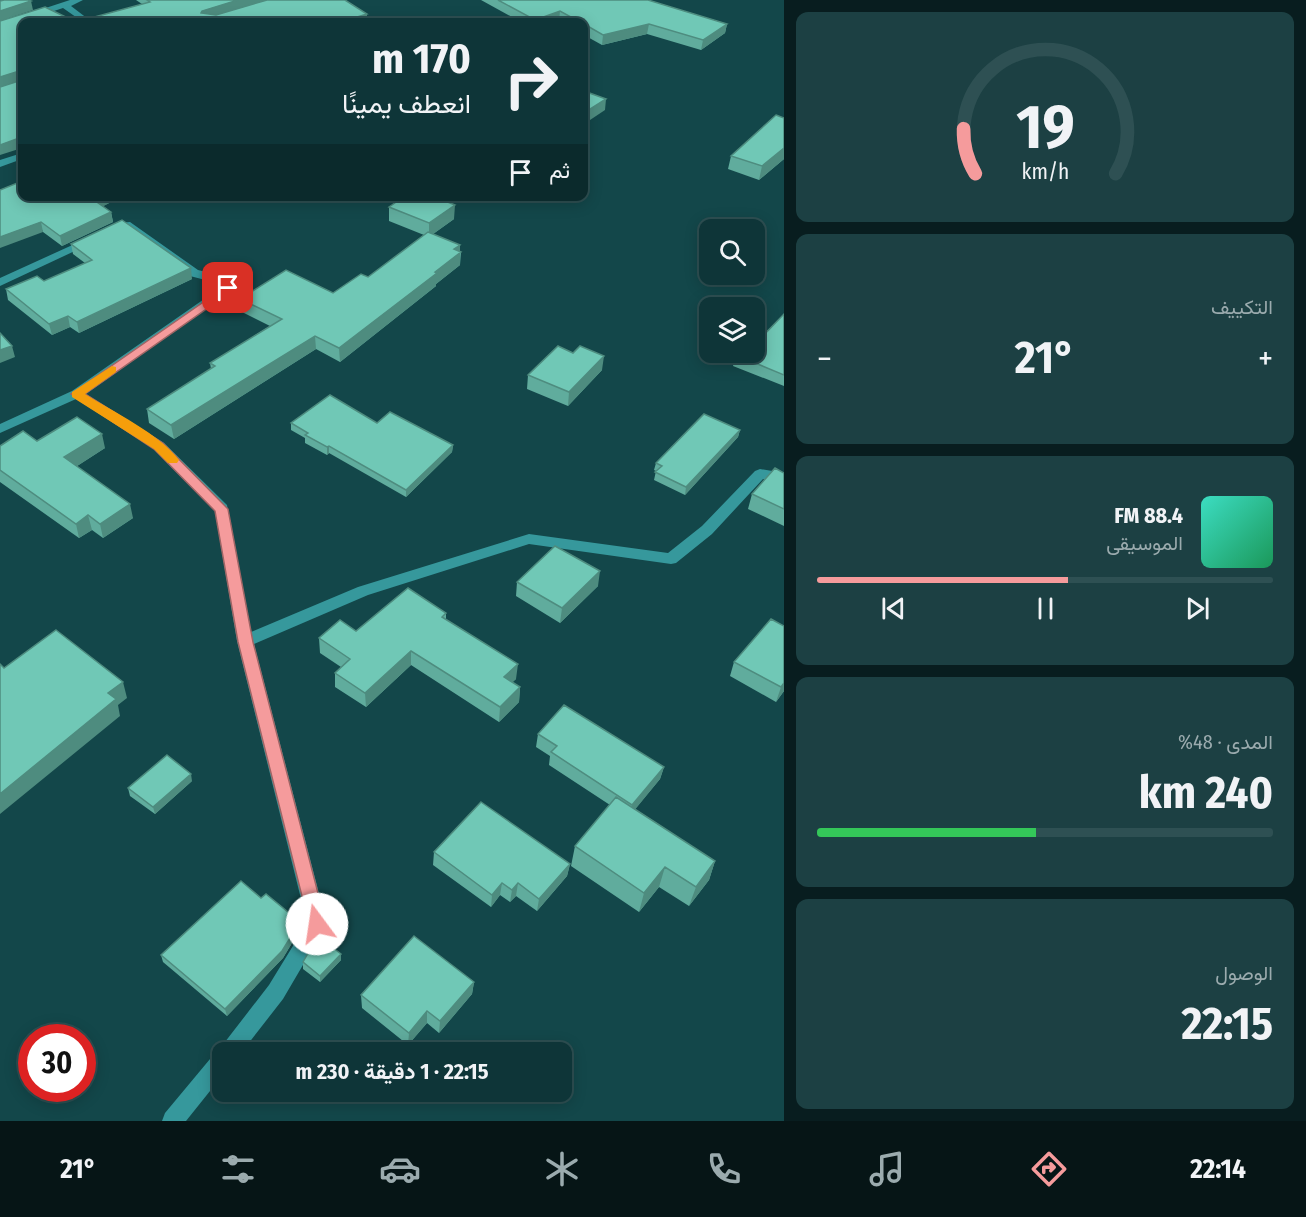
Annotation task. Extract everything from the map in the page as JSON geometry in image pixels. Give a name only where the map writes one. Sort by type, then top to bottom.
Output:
[{"type":"street","points":[[27,18],[80,0]]},
{"type":"street","points":[[32,4],[48,12]]},
{"type":"street","points":[[63,4],[82,18]]},
{"type":"street","points":[[0,26],[18,21]]},
{"type":"street","points":[[0,164],[18,157]]},
{"type":"street","points":[[0,282],[121,225],[130,225],[194,273],[217,279],[228,288],[77,394],[0,429]]},
{"type":"street","points":[[77,394],[159,446],[222,509],[245,642],[317,924],[276,992],[237,1042]]},
{"type":"street","points":[[245,642],[363,591],[529,539],[671,559],[707,530],[760,474],[784,478]]},
{"type":"street","points":[[173,1121],[212,1072]]},
{"type":"building","points":[[147,0],[238,0],[201,13],[216,15],[267,0],[345,0],[367,14],[354,18],[91,18],[150,2]]},
{"type":"building","points":[[498,0],[648,0],[727,24],[703,40],[649,24],[603,35],[588,26],[588,18],[573,18],[560,11],[541,18],[531,18]]},
{"type":"building","points":[[0,1],[31,1],[0,11]]},
{"type":"building","points":[[45,7],[68,18],[18,18],[18,71],[0,77],[0,21]]},
{"type":"building","points":[[18,81],[18,138],[0,145],[0,87]]},
{"type":"building","points":[[588,92],[606,99],[588,110]]},
{"type":"building","points":[[776,115],[784,118],[784,148],[762,166],[731,156]]},
{"type":"building","points":[[18,183],[18,201],[95,201],[111,212],[60,236],[41,222],[0,237],[0,190]]},
{"type":"building","points":[[398,201],[445,201],[455,205],[429,223],[389,207]]},
{"type":"building","points":[[122,220],[191,268],[77,322],[68,316],[49,324],[6,289],[37,276],[44,281],[92,260],[71,244]]},
{"type":"building","points":[[428,232],[460,245],[454,249],[461,252],[339,348],[315,336],[171,425],[147,409],[215,366],[210,363],[282,319],[240,299],[286,270],[333,293],[361,274],[368,277]]},
{"type":"building","points":[[784,314],[784,375],[755,363],[765,363],[765,334]]},
{"type":"building","points":[[0,333],[12,346],[0,350]]},
{"type":"building","points":[[558,346],[573,353],[580,346],[604,356],[569,392],[528,375]]},
{"type":"building","points":[[330,395],[377,423],[390,412],[453,445],[406,490],[329,446],[305,435],[308,433],[291,423]]},
{"type":"building","points":[[704,414],[740,430],[686,487],[655,472],[662,466],[656,463]]},
{"type":"building","points":[[77,417],[102,434],[64,457],[130,504],[100,524],[88,515],[76,524],[0,470],[0,446],[23,431],[37,441]]},
{"type":"building","points":[[775,468],[784,473],[784,509],[752,494]]},
{"type":"building","points":[[555,546],[600,571],[562,608],[517,582]]},
{"type":"building","points":[[408,588],[446,613],[442,617],[518,664],[504,677],[520,687],[500,707],[411,651],[365,693],[335,673],[350,659],[319,638],[340,620],[356,631]]},
{"type":"building","points":[[771,619],[784,626],[784,683],[781,687],[734,662]]},
{"type":"building","points":[[56,630],[123,682],[108,693],[116,699],[0,794],[0,664],[4,668]]},
{"type":"building","points":[[564,705],[664,767],[632,805],[551,752],[557,746],[538,734]]},
{"type":"building","points":[[167,755],[191,774],[153,807],[128,788]]},
{"type":"building","points":[[616,797],[715,861],[696,887],[665,867],[644,893],[575,846]]},
{"type":"building","points":[[481,802],[570,864],[539,899],[518,883],[512,890],[502,883],[492,895],[434,852]]},
{"type":"building","points":[[241,881],[261,898],[266,894],[300,922],[282,951],[225,1009],[161,955]]},
{"type":"building","points":[[318,936],[341,954],[320,976],[303,962]]},
{"type":"building","points":[[414,936],[474,982],[440,1021],[427,1011],[409,1033],[361,995]]},
{"type":"slow traffic","points":[[112,370],[77,394],[159,446],[172,460]]},
{"type":"route","points":[[228,288],[77,394],[159,446],[222,509],[245,642],[317,924]]}]
